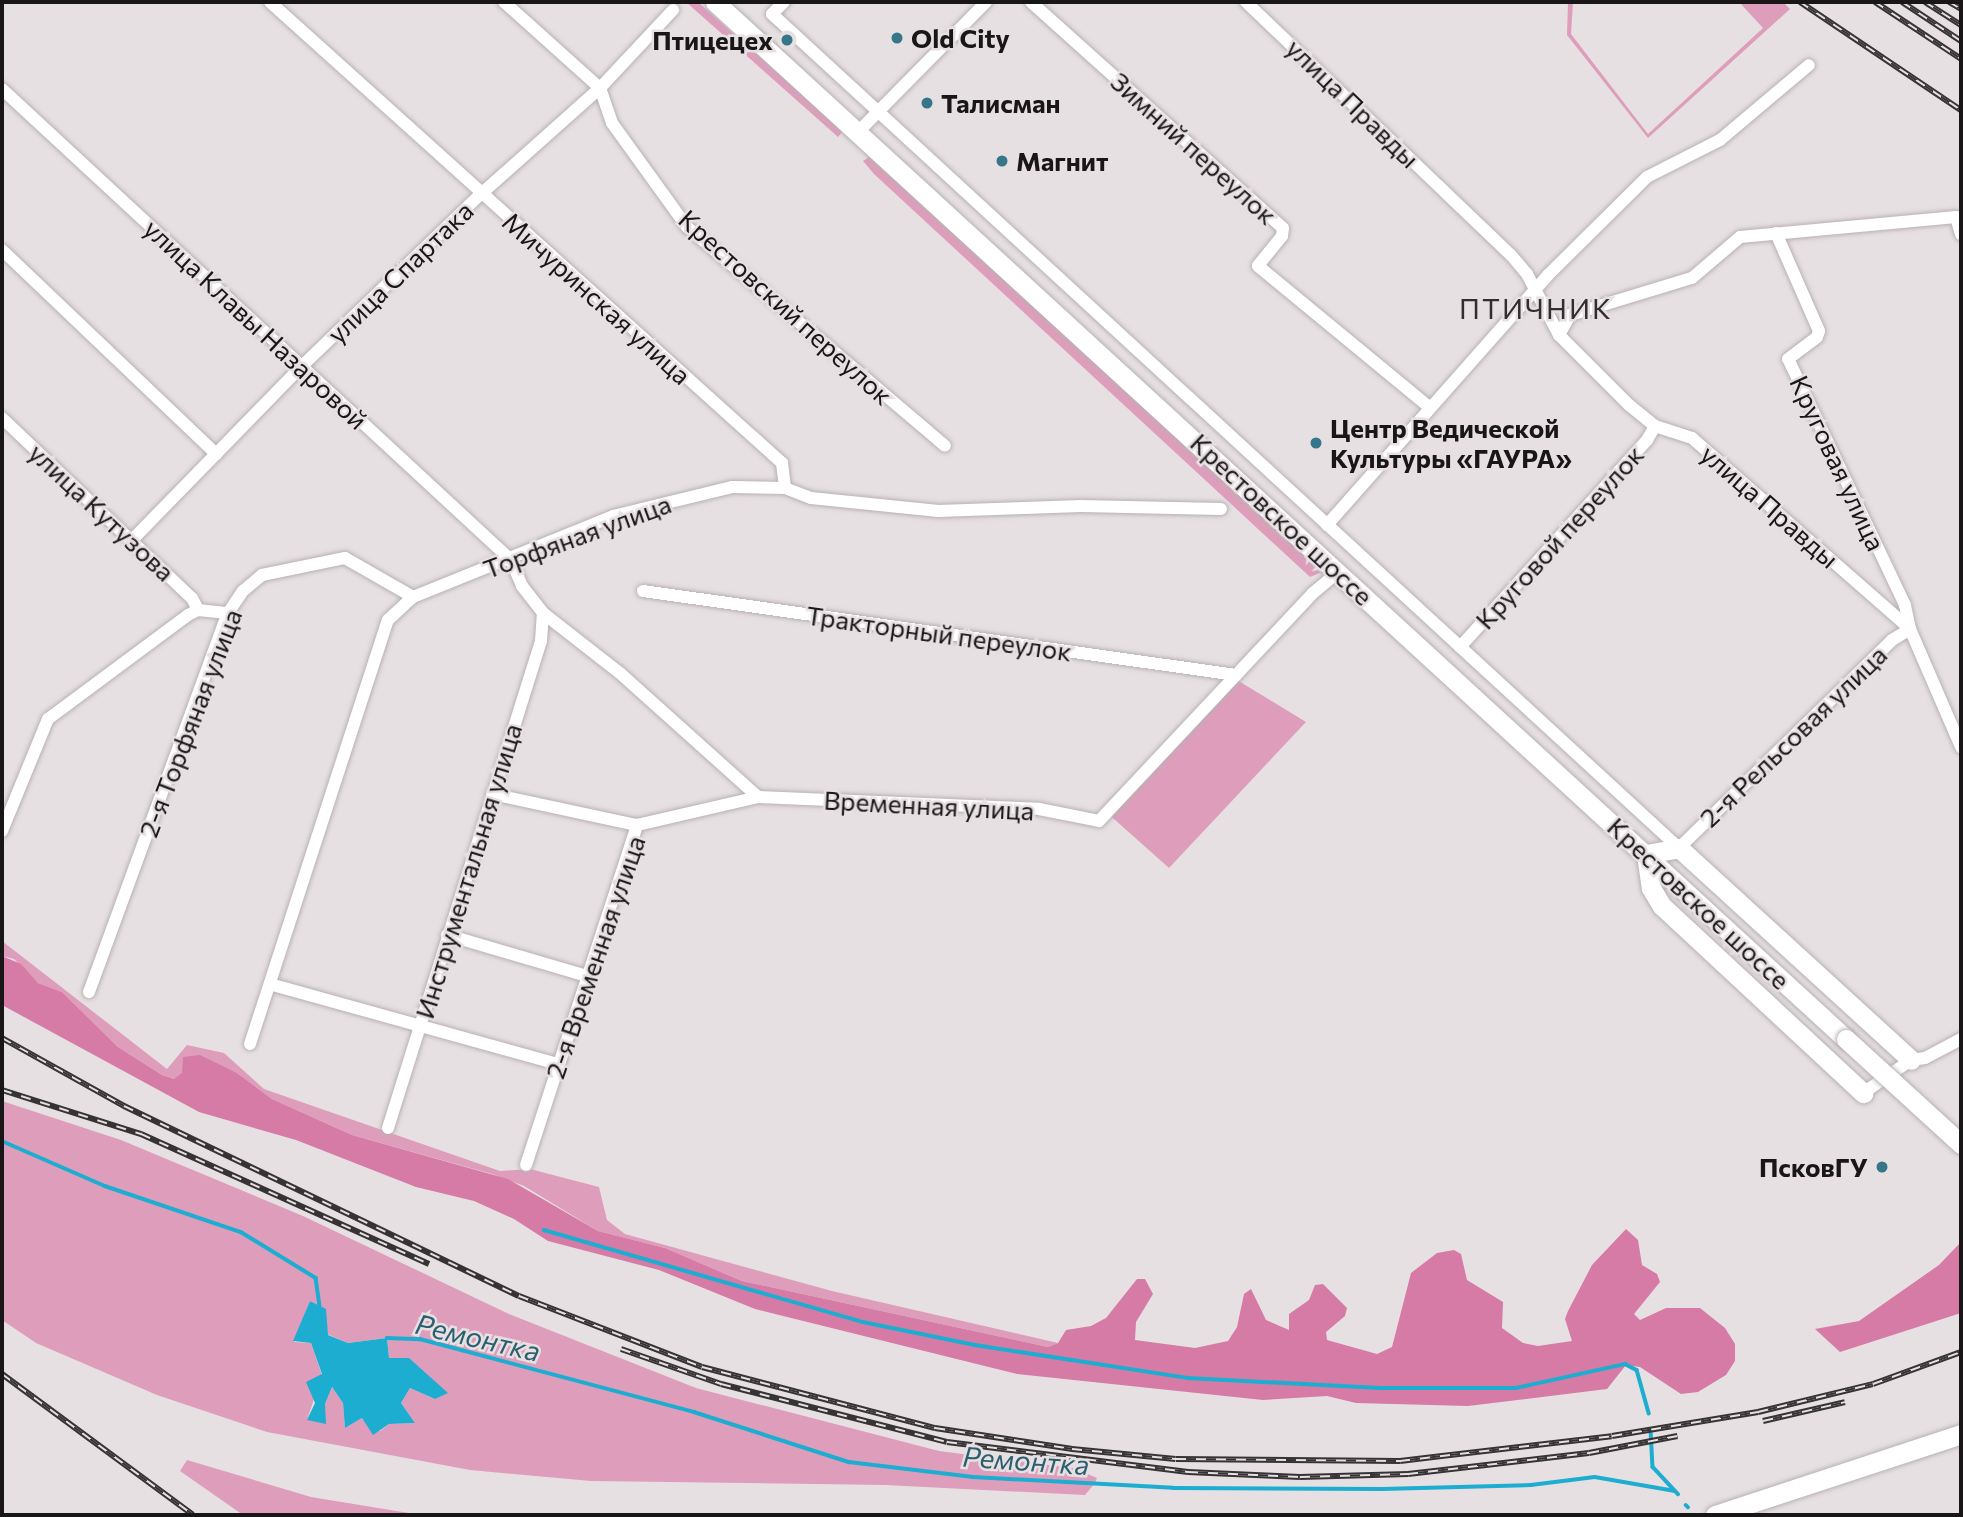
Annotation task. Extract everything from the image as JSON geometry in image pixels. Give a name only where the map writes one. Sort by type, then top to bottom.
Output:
[{"type":"main road","name":"Крестовское шоссе","points":[[715,2],[1339,571],[1961,1144]]},
{"type":"main road","points":[[1863,1093],[1662,906],[1651,888],[1646,854],[1679,848],[1911,1060]]},
{"type":"main road","points":[[1715,1515],[1961,1434]]},
{"type":"street","name":"Мичуринская улица","points":[[270,2],[782,463],[785,488]]},
{"type":"street","name":"Крестовский переулок","points":[[505,2],[600,88],[612,122],[687,226],[945,446]]},
{"type":"street","points":[[784,2],[772,14],[1679,848]]},
{"type":"street","points":[[858,132],[986,2]]},
{"type":"street","name":"Зимний переулок","points":[[1031,2],[1283,228],[1282,236],[1258,266],[1429,407]]},
{"type":"street","name":"улица Правды","points":[[1246,2],[1511,255],[1559,335],[1655,426],[1692,438],[1910,629],[1961,747]]},
{"type":"street","name":"улица Спартака","points":[[132,540],[302,366],[481,194],[600,88],[673,10]]},
{"type":"street","points":[[1327,525],[1429,407],[1535,294],[1548,275],[1647,177],[1720,140],[1809,65]]},
{"type":"street","name":"улица Клавы Назаровой","points":[[2,89],[512,559]]},
{"type":"street","points":[[1559,335],[1570,315],[1692,278],[1740,237],[1956,218],[1961,234]]},
{"type":"street","name":"Круговая улица","points":[[1776,233],[1819,331],[1817,337],[1788,359],[1905,606],[1910,629]]},
{"type":"street","points":[[2,250],[216,454]]},
{"type":"street","name":"улица Кутузова","points":[[2,418],[192,598],[198,610]]},
{"type":"street","name":"Круговой переулок","points":[[1460,647],[1647,440],[1655,426]]},
{"type":"street","name":"Торфяная улица","points":[[250,1044],[273,985],[349,730],[388,620],[413,597],[613,516],[732,487],[785,488],[811,498],[938,511],[1081,506],[1221,509]]},
{"type":"street","name":"2-я Торфяная улица","points":[[89,992],[228,613],[243,591],[262,575],[345,558],[359,562],[413,597]]},
{"type":"street","points":[[512,559],[522,586],[543,613],[621,674],[758,797]]},
{"type":"street","name":"Временная улица","points":[[758,797],[1040,809],[1099,821],[1236,675],[1339,571]]},
{"type":"street","name":"Тракторный переулок","points":[[643,591],[1236,675]]},
{"type":"street","points":[[2,831],[48,719],[198,610],[228,613]]},
{"type":"street","name":"Инструментальная улица","points":[[388,1128],[541,641],[543,613]]},
{"type":"street","name":"2-я Рельсовая улица","points":[[1679,848],[1892,640],[1910,629]]},
{"type":"street","points":[[492,794],[637,825]]},
{"type":"street","name":"2-я Временная улица","points":[[526,1165],[637,825],[758,797]]},
{"type":"street","points":[[447,935],[587,976]]},
{"type":"street","points":[[273,985],[420,1023],[558,1064]]},
{"type":"street","points":[[1863,1093],[1911,1060],[1961,1039]]},
{"type":"shaded area","points":[[686,2],[698,2],[843,131],[838,137]]},
{"type":"shaded area","points":[[1568,2],[1573,2],[1571,34],[1648,134],[1763,28],[1739,2],[1783,2],[1790,9],[1648,138],[1567,35]]},
{"type":"shaded area","points":[[869,157],[1322,572],[1310,577],[874,174],[863,161]]},
{"type":"shaded area","points":[[1232,677],[1306,722],[1169,868],[1105,811]]},
{"type":"shaded area","points":[[2,941],[167,1069],[187,1045],[224,1053],[264,1089],[500,1171],[530,1169],[599,1187],[607,1220],[625,1234],[832,1291],[1058,1343],[1048,1347],[742,1281],[665,1248],[598,1231],[524,1186],[492,1174],[352,1135],[272,1099],[237,1073],[214,1064],[174,1079],[162,1075],[118,1047],[62,992],[38,983],[14,959],[2,956]]},
{"type":"shaded area","points":[[2,956],[21,964],[38,983],[62,992],[118,1047],[162,1075],[174,1079],[182,1073],[183,1057],[200,1055],[237,1073],[272,1099],[352,1135],[508,1179],[598,1231],[665,1248],[742,1281],[1048,1347],[1058,1343],[1066,1330],[1091,1326],[1106,1318],[1137,1279],[1145,1279],[1153,1294],[1136,1322],[1135,1340],[1195,1348],[1228,1341],[1237,1327],[1244,1294],[1251,1289],[1266,1320],[1289,1330],[1289,1314],[1309,1300],[1315,1285],[1323,1284],[1347,1308],[1345,1316],[1326,1332],[1327,1340],[1377,1354],[1392,1347],[1411,1273],[1437,1253],[1454,1250],[1461,1254],[1467,1280],[1503,1302],[1502,1328],[1523,1343],[1538,1346],[1572,1341],[1565,1319],[1568,1311],[1592,1265],[1626,1229],[1638,1240],[1642,1265],[1657,1274],[1660,1282],[1634,1314],[1640,1320],[1666,1308],[1700,1308],[1725,1328],[1735,1344],[1735,1361],[1726,1375],[1698,1392],[1681,1394],[1640,1367],[1626,1365],[1607,1389],[1468,1406],[1356,1403],[1327,1396],[1263,1400],[1017,1374],[755,1309],[659,1270],[548,1241],[514,1219],[474,1201],[416,1187],[296,1140],[199,1112],[2,1005]]},
{"type":"shaded area","points":[[2,1101],[121,1140],[303,1216],[509,1314],[696,1388],[939,1451],[1073,1468],[1097,1478],[1085,1495],[885,1485],[591,1481],[470,1470],[267,1432],[157,1395],[36,1343],[2,1320]],"holes":[[[310,1301],[325,1309],[327,1334],[348,1343],[387,1338],[389,1359],[435,1399],[410,1388],[401,1403],[415,1423],[389,1424],[380,1431],[362,1418],[345,1428],[343,1403],[332,1387],[325,1404],[307,1420],[322,1375],[311,1343],[294,1342]]]},
{"type":"shaded area","points":[[1961,1242],[1961,1313],[1840,1352],[1815,1329],[1859,1321],[1939,1265]]},
{"type":"shaded area","points":[[187,1460],[311,1497],[421,1515],[243,1515],[180,1471]]},
{"type":"water","points":[[310,1301],[326,1309],[328,1335],[348,1343],[387,1338],[389,1358],[409,1358],[448,1393],[435,1399],[410,1388],[401,1403],[415,1423],[389,1424],[373,1435],[362,1418],[345,1428],[343,1403],[332,1387],[325,1404],[326,1424],[307,1420],[315,1403],[306,1382],[322,1374],[311,1343],[293,1341]]},
{"type":"waterway","points":[[2,1141],[105,1186],[241,1232],[316,1278],[320,1306]]},
{"type":"waterway","points":[[544,1230],[863,1322],[975,1345],[1188,1378],[1380,1388],[1516,1388],[1625,1364],[1637,1370],[1649,1413]]},
{"type":"waterway","name":"Ремонтка","points":[[387,1338],[420,1339],[694,1412],[849,1462],[973,1477],[1173,1488],[1382,1489],[1531,1485],[1595,1477],[1675,1491]]},
{"type":"waterway","points":[[1651,1430],[1653,1467],[1678,1494]]},
{"type":"railway","points":[[1800,2],[1961,110]]},
{"type":"railway","points":[[1875,2],[1961,59]]},
{"type":"railway","points":[[1902,2],[1961,41]]},
{"type":"railway","points":[[1925,2],[1961,25]]},
{"type":"railway","points":[[1949,2],[1961,9]]},
{"type":"railway","points":[[2,1038],[124,1106],[519,1296],[702,1367],[935,1428],[1072,1449],[1176,1459],[1400,1461],[1612,1436],[1758,1412],[1873,1384],[1961,1352]]},
{"type":"railway","points":[[2,1090],[141,1134],[429,1264]]},
{"type":"railway","points":[[621,1349],[721,1384],[947,1442],[1188,1472],[1300,1477],[1408,1474],[1589,1453],[1677,1436]]},
{"type":"railway","points":[[2,1374],[193,1515]]},
{"type":"railway","points":[[1763,1421],[1845,1402]]},
{"type":"place","name":"Old City","points":[[897,38]]},
{"type":"place","name":"Птицецех","points":[[787,40]]},
{"type":"place","name":"Талисман","points":[[927,103]]},
{"type":"place","name":"Магнит","points":[[1002,161]]},
{"type":"place","name":"Центр Ведической Культуры «ГАУРА»","points":[[1316,443]]},
{"type":"place","name":"ПсковГУ","points":[[1882,1167]]},
{"type":"district","name":"ПТИЧНИК","points":[[1536,308]]}]
